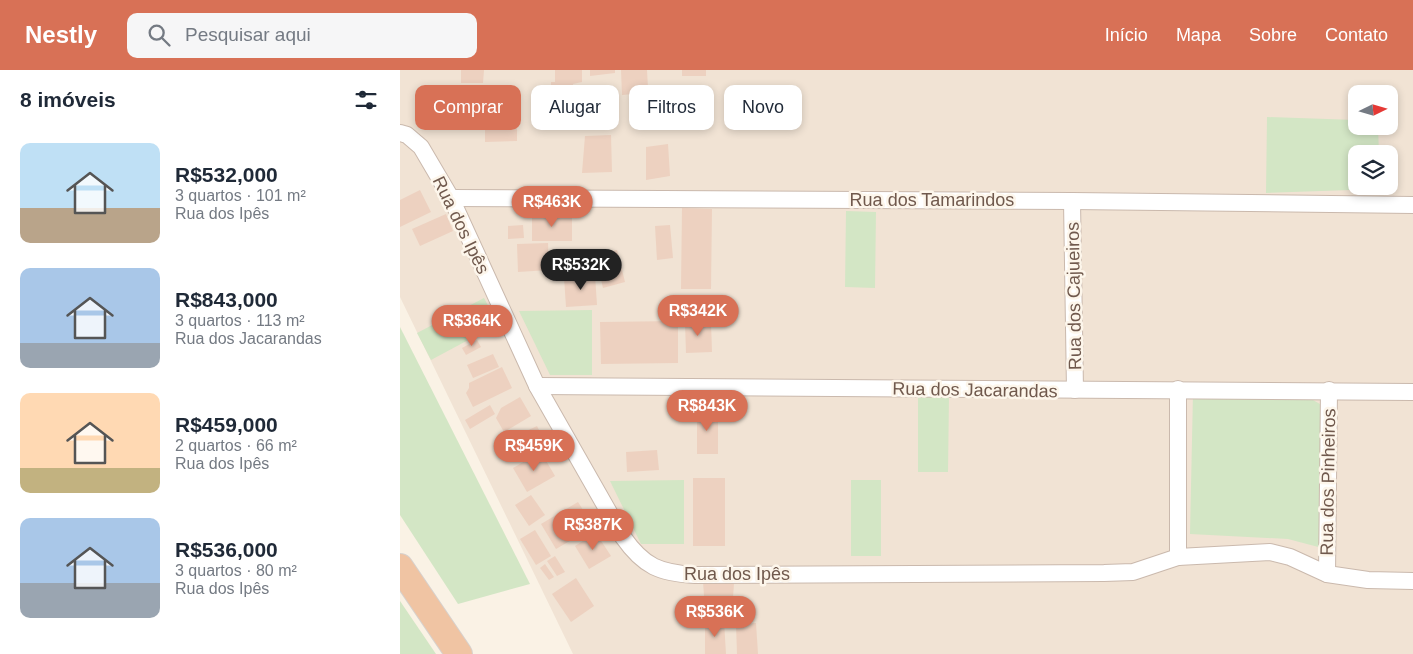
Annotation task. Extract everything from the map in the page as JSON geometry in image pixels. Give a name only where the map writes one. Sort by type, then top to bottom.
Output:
[{"type":"highway","points":[[400,567],[458,654]]},
{"type":"highway","points":[[400,586],[445,654]]},
{"type":"street","name":"Rua dos Ipês","points":[[400,133],[407,135],[421,146],[450,198],[537,386],[622,537],[632,551],[646,563],[659,570],[674,574],[695,575],[1104,573],[1133,572],[1178,557],[1270,552],[1290,557],[1326,574],[1368,580],[1413,582]]},
{"type":"street","name":"Rua dos Tamarindos","points":[[450,198],[1072,201],[1413,205]]},
{"type":"street","name":"Rua dos Cajueiros","points":[[1072,201],[1075,390]]},
{"type":"street","name":"Rua dos Jacarandas","points":[[537,386],[1413,392]]},
{"type":"street","points":[[1178,390],[1178,557]]},
{"type":"street","name":"Rua dos Pinheiros","points":[[1326,574],[1329,390]]},
{"type":"shaded area","points":[[400,70],[1413,70],[1413,654],[573,654],[400,297]]},
{"type":"green space","points":[[1267,117],[1348,120],[1348,135],[1378,135],[1379,145],[1348,145],[1348,190],[1266,193]]},
{"type":"green space","points":[[846,211],[876,212],[875,288],[845,287]]},
{"type":"green space","points":[[484,298],[498,324],[431,360],[417,333]]},
{"type":"green space","points":[[592,310],[592,375],[550,375],[519,311]]},
{"type":"green space","points":[[400,327],[530,584],[458,604],[400,515]]},
{"type":"green space","points":[[1193,393],[1306,396],[1320,404],[1322,548],[1288,539],[1190,534]]},
{"type":"green space","points":[[918,396],[949,396],[948,472],[918,472]]},
{"type":"green space","points":[[684,480],[684,544],[641,544],[610,481]]},
{"type":"green space","points":[[851,480],[881,480],[881,556],[851,556]]},
{"type":"green space","points":[[400,601],[436,654],[400,654]]},
{"type":"building","points":[[461,70],[484,70],[483,83],[461,83]]},
{"type":"building","points":[[555,70],[582,70],[582,82],[573,85],[551,85],[551,82],[555,82]]},
{"type":"building","points":[[590,70],[615,70],[615,73],[590,76]]},
{"type":"building","points":[[621,70],[647,70],[648,85],[629,85],[629,94],[622,95]]},
{"type":"building","points":[[682,70],[706,70],[706,76],[682,76]]},
{"type":"building","points":[[485,130],[517,130],[517,141],[485,142]]},
{"type":"building","points":[[611,135],[612,172],[582,173],[585,136]]},
{"type":"building","points":[[668,144],[670,176],[646,180],[646,147]]},
{"type":"building","points":[[420,190],[431,212],[400,227],[400,200]]},
{"type":"building","points":[[682,208],[712,209],[711,289],[681,289]]},
{"type":"building","points":[[446,214],[453,231],[420,246],[412,229]]},
{"type":"building","points":[[532,214],[572,214],[572,241],[532,241]]},
{"type":"building","points":[[523,225],[524,238],[508,239],[508,226]]},
{"type":"building","points":[[670,225],[673,258],[657,260],[655,226]]},
{"type":"building","points":[[548,243],[549,270],[518,272],[517,244]]},
{"type":"building","points":[[617,250],[625,282],[603,288],[595,255]]},
{"type":"building","points":[[595,275],[597,305],[566,307],[564,277]]},
{"type":"building","points":[[678,321],[678,363],[601,364],[600,322]]},
{"type":"building","points":[[685,322],[711,322],[712,352],[686,353]]},
{"type":"building","points":[[477,340],[481,347],[466,355],[462,348]]},
{"type":"building","points":[[493,354],[499,367],[473,378],[467,365]]},
{"type":"building","points":[[502,367],[512,388],[473,407],[466,393],[469,383]]},
{"type":"building","points":[[520,397],[531,416],[504,432],[496,418],[501,408]]},
{"type":"building","points":[[490,405],[495,414],[470,429],[465,420]]},
{"type":"building","points":[[697,409],[718,409],[718,454],[697,454]]},
{"type":"building","points":[[537,426],[543,438],[521,449],[516,438]]},
{"type":"building","points":[[657,450],[659,470],[627,472],[626,452]]},
{"type":"building","points":[[541,452],[555,476],[527,492],[513,468]]},
{"type":"building","points":[[693,478],[725,478],[725,546],[693,546]]},
{"type":"building","points":[[531,495],[545,515],[529,526],[515,505]]},
{"type":"building","points":[[578,502],[594,527],[556,549],[541,524]]},
{"type":"building","points":[[535,530],[551,556],[536,565],[520,539]]},
{"type":"building","points":[[596,533],[611,556],[589,569],[575,546]]},
{"type":"building","points":[[555,556],[565,572],[557,576],[547,561]]},
{"type":"building","points":[[545,564],[554,577],[549,580],[540,568]]},
{"type":"building","points":[[576,578],[594,606],[571,622],[552,594]]},
{"type":"building","points":[[703,581],[734,583],[732,613],[705,611]]},
{"type":"building","points":[[724,621],[726,654],[705,654],[705,622]]},
{"type":"building","points":[[756,623],[758,654],[737,654],[736,624]]}]
